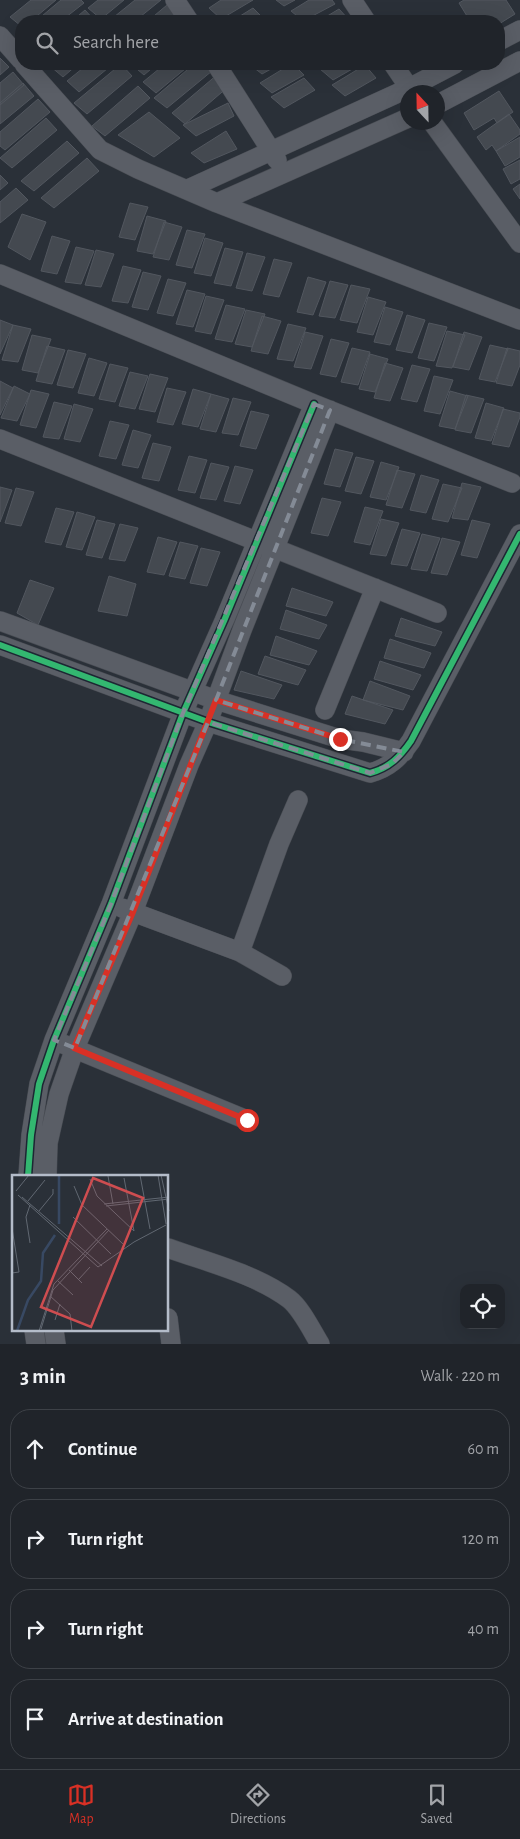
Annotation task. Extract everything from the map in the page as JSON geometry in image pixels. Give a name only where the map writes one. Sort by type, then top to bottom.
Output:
[{"type":"street","points":[[176,0],[185,15]]},
{"type":"street","points":[[352,0],[362,15]]},
{"type":"street","points":[[505,38],[520,30]]},
{"type":"street","points":[[0,36],[15,53]]},
{"type":"street","points":[[505,69],[520,61]]},
{"type":"street","points":[[29,70],[100,150],[138,169],[218,203],[520,320]]},
{"type":"street","points":[[220,70],[272,150],[284,172]]},
{"type":"street","points":[[397,70],[407,85]]},
{"type":"street","points":[[419,85],[445,70]]},
{"type":"street","points":[[445,100],[503,70]]},
{"type":"street","points":[[188,189],[400,94]]},
{"type":"street","points":[[218,203],[400,121]]},
{"type":"street","points":[[438,130],[520,243]]},
{"type":"street","points":[[0,274],[512,483]]},
{"type":"street","points":[[28,1175],[31,1135],[39,1084],[54,1040],[111,904],[184,713],[257,541],[322,407]]},
{"type":"street","points":[[47,1175],[48,1143],[59,1094],[74,1048],[133,912],[275,549],[322,407]]},
{"type":"street","points":[[0,439],[437,613]]},
{"type":"street","points":[[0,645],[208,722],[370,773],[380,771],[392,764],[404,752],[520,534]]},
{"type":"street","points":[[325,710],[375,588]]},
{"type":"street","points":[[0,621],[216,700],[340,739],[404,752]]},
{"type":"street","points":[[224,621],[242,630]]},
{"type":"street","points":[[240,952],[279,844],[298,800]]},
{"type":"street","points":[[111,904],[240,952],[282,976]]},
{"type":"street","points":[[54,1040],[247,1120]]},
{"type":"street","points":[[169,1248],[250,1277],[290,1300],[320,1344]]},
{"type":"street","points":[[169,1327],[171,1344]]},
{"type":"highlighted area","points":[[314,404],[330,410],[216,700],[340,739],[404,752],[392,764],[370,773],[208,722],[75,1048],[54,1040],[111,904],[183,713]]},
{"type":"building","points":[[31,0],[56,0],[38,15],[15,15],[15,21],[10,17]]},
{"type":"building","points":[[61,0],[81,0],[84,3],[69,15],[43,15]]},
{"type":"building","points":[[98,0],[124,0],[106,15],[96,15],[88,8]]},
{"type":"building","points":[[135,0],[161,0],[142,15],[116,15]]},
{"type":"building","points":[[221,0],[253,0],[228,15],[217,15],[209,8]]},
{"type":"building","points":[[276,0],[295,0],[284,6]]},
{"type":"building","points":[[309,0],[332,0],[335,4],[314,15],[296,15],[291,11]]},
{"type":"building","points":[[464,0],[506,0],[515,14],[505,20],[505,15],[466,15],[459,3]]},
{"type":"building","points":[[167,5],[177,15],[155,15]]},
{"type":"building","points":[[253,8],[260,15],[242,15]]},
{"type":"building","points":[[339,9],[344,15],[329,15]]},
{"type":"building","points":[[85,10],[90,15],[79,15]]},
{"type":"building","points":[[0,58],[9,67],[0,75]]},
{"type":"building","points":[[55,70],[71,70],[63,77]]},
{"type":"building","points":[[81,70],[106,70],[79,92],[67,81]]},
{"type":"building","points":[[114,70],[126,70],[132,76],[87,114],[74,103]]},
{"type":"building","points":[[138,70],[150,70],[144,75]]},
{"type":"building","points":[[158,70],[184,70],[156,93],[143,82]]},
{"type":"building","points":[[187,70],[212,71],[167,108],[154,98]]},
{"type":"building","points":[[257,70],[269,70],[262,74]]},
{"type":"building","points":[[281,70],[299,70],[304,75],[272,93],[260,83]]},
{"type":"building","points":[[321,70],[350,70],[333,80]]},
{"type":"building","points":[[357,70],[369,70],[376,78],[345,96],[332,85]]},
{"type":"building","points":[[13,72],[24,85],[0,105],[0,83]]},
{"type":"building","points":[[218,74],[229,86],[185,124],[172,113]]},
{"type":"building","points":[[304,78],[315,90],[284,108],[271,97]]},
{"type":"building","points":[[23,83],[34,96],[0,124],[0,103]]},
{"type":"building","points":[[138,86],[150,98],[105,136],[92,126]]},
{"type":"building","points":[[499,91],[513,112],[497,123],[494,118],[474,130],[464,113]]},
{"type":"building","points":[[38,99],[50,112],[5,150],[0,146],[0,132]]},
{"type":"building","points":[[228,103],[234,116],[196,136],[183,125]]},
{"type":"building","points":[[149,112],[180,138],[154,157],[118,135]]},
{"type":"building","points":[[509,114],[520,130],[520,134],[496,151],[492,145],[486,150],[477,137]]},
{"type":"building","points":[[46,118],[57,130],[12,168],[0,158]]},
{"type":"building","points":[[226,131],[237,149],[204,163],[191,153]]},
{"type":"building","points":[[520,137],[520,157],[505,166],[496,151]]},
{"type":"building","points":[[67,141],[79,153],[34,191],[21,181]]},
{"type":"building","points":[[87,158],[99,171],[54,208],[41,198]]},
{"type":"building","points":[[520,160],[520,179],[511,184],[503,169]]},
{"type":"building","points":[[0,175],[8,183],[0,190]]},
{"type":"building","points":[[520,184],[520,199],[513,189]]},
{"type":"building","points":[[16,188],[28,200],[0,223],[0,202]]},
{"type":"building","points":[[130,203],[148,207],[135,240],[119,237]]},
{"type":"building","points":[[22,214],[46,222],[30,260],[8,247]]},
{"type":"building","points":[[147,216],[166,221],[153,254],[137,251]]},
{"type":"building","points":[[164,222],[182,227],[169,260],[153,257]]},
{"type":"building","points":[[187,230],[205,234],[192,268],[176,265]]},
{"type":"building","points":[[52,236],[70,241],[57,274],[41,271]]},
{"type":"building","points":[[205,238],[223,243],[211,276],[194,273]]},
{"type":"building","points":[[76,247],[94,251],[81,284],[65,282]]},
{"type":"building","points":[[225,248],[243,252],[231,286],[214,283]]},
{"type":"building","points":[[96,250],[114,254],[101,287],[85,285]]},
{"type":"building","points":[[247,253],[265,257],[252,291],[236,288]]},
{"type":"building","points":[[274,259],[292,263],[279,297],[263,294]]},
{"type":"building","points":[[123,266],[141,270],[128,303],[112,301]]},
{"type":"building","points":[[143,272],[161,276],[148,310],[132,307]]},
{"type":"building","points":[[308,277],[326,282],[313,315],[297,312]]},
{"type":"building","points":[[168,279],[186,283],[173,316],[157,313]]},
{"type":"building","points":[[330,281],[348,285],[335,318],[319,316]]},
{"type":"building","points":[[351,285],[370,289],[357,323],[340,320]]},
{"type":"building","points":[[187,290],[205,294],[193,327],[176,324]]},
{"type":"building","points":[[206,296],[224,300],[211,334],[195,331]]},
{"type":"building","points":[[368,297],[386,302],[373,335],[357,332]]},
{"type":"building","points":[[226,305],[245,309],[232,342],[215,339]]},
{"type":"building","points":[[385,307],[403,312],[390,345],[374,342]]},
{"type":"building","points":[[246,310],[265,314],[252,347],[235,344]]},
{"type":"building","points":[[407,315],[425,320],[412,353],[396,350]]},
{"type":"building","points":[[262,316],[281,321],[268,354],[251,351]]},
{"type":"building","points":[[0,320],[13,325],[0,354]]},
{"type":"building","points":[[429,323],[447,327],[434,361],[418,358]]},
{"type":"building","points":[[288,324],[306,328],[293,361],[277,359]]},
{"type":"building","points":[[13,325],[31,329],[18,362],[2,360]]},
{"type":"building","points":[[447,331],[465,335],[452,368],[436,366]]},
{"type":"building","points":[[305,332],[323,336],[311,369],[294,367]]},
{"type":"building","points":[[464,332],[482,337],[469,370],[453,367]]},
{"type":"building","points":[[32,335],[51,339],[38,373],[22,370]]},
{"type":"building","points":[[331,339],[349,343],[336,377],[320,374]]},
{"type":"building","points":[[490,345],[508,349],[495,382],[479,379]]},
{"type":"building","points":[[47,346],[65,350],[52,384],[36,381]]},
{"type":"building","points":[[352,348],[370,352],[358,385],[341,382]]},
{"type":"building","points":[[507,348],[520,351],[520,365],[512,386],[496,383]]},
{"type":"building","points":[[68,350],[86,354],[73,388],[57,385]]},
{"type":"building","points":[[370,354],[388,359],[375,392],[359,389]]},
{"type":"building","points":[[89,358],[107,363],[94,396],[78,393]]},
{"type":"building","points":[[385,363],[403,368],[390,401],[374,398]]},
{"type":"building","points":[[110,364],[128,368],[115,402],[99,399]]},
{"type":"building","points":[[412,365],[430,369],[417,402],[401,399]]},
{"type":"building","points":[[130,372],[148,376],[135,409],[119,406]]},
{"type":"building","points":[[150,374],[168,378],[155,412],[139,409]]},
{"type":"building","points":[[434,376],[453,380],[440,414],[424,411]]},
{"type":"building","points":[[0,381],[13,388],[0,415]]},
{"type":"building","points":[[14,386],[30,394],[17,421],[1,418]]},
{"type":"building","points":[[167,388],[186,392],[173,425],[157,422]]},
{"type":"building","points":[[193,389],[211,394],[198,427],[182,424]]},
{"type":"building","points":[[31,390],[49,394],[36,428],[20,425]]},
{"type":"building","points":[[450,391],[468,396],[455,429],[439,426]]},
{"type":"building","points":[[211,394],[229,399],[216,432],[200,429]]},
{"type":"building","points":[[466,395],[484,399],[471,433],[455,430]]},
{"type":"building","points":[[233,398],[251,402],[238,435],[222,433]]},
{"type":"building","points":[[54,402],[72,406],[59,439],[43,437]]},
{"type":"building","points":[[486,403],[504,408],[491,441],[475,438]]},
{"type":"building","points":[[74,404],[93,409],[80,442],[64,439]]},
{"type":"building","points":[[503,409],[520,413],[509,447],[492,444]]},
{"type":"building","points":[[251,411],[269,415],[256,449],[240,446]]},
{"type":"building","points":[[110,421],[129,425],[116,459],[99,456]]},
{"type":"building","points":[[133,430],[151,435],[138,468],[122,465]]},
{"type":"building","points":[[153,443],[171,447],[159,481],[142,478]]},
{"type":"building","points":[[335,449],[353,453],[340,487],[324,484]]},
{"type":"building","points":[[189,456],[207,460],[195,493],[178,490]]},
{"type":"building","points":[[356,457],[374,461],[361,494],[345,491]]},
{"type":"building","points":[[381,462],[399,467],[386,500],[370,497]]},
{"type":"building","points":[[211,463],[229,467],[216,500],[200,498]]},
{"type":"building","points":[[235,466],[253,470],[240,504],[224,501]]},
{"type":"building","points":[[397,470],[415,474],[402,508],[386,505]]},
{"type":"building","points":[[421,475],[439,480],[426,513],[410,510]]},
{"type":"building","points":[[462,483],[481,487],[468,520],[452,518]]},
{"type":"building","points":[[443,484],[462,488],[448,522],[432,519]]},
{"type":"building","points":[[0,487],[12,490],[0,522]]},
{"type":"building","points":[[16,488],[34,492],[21,526],[5,523]]},
{"type":"building","points":[[322,498],[341,502],[328,536],[311,533]]},
{"type":"building","points":[[365,507],[383,511],[370,545],[354,542]]},
{"type":"building","points":[[56,508],[74,512],[61,545],[45,542]]},
{"type":"building","points":[[77,512],[95,517],[82,550],[66,547]]},
{"type":"building","points":[[381,519],[399,523],[386,556],[370,554]]},
{"type":"building","points":[[97,520],[115,524],[102,558],[86,555]]},
{"type":"building","points":[[472,520],[490,524],[477,558],[461,555]]},
{"type":"building","points":[[120,524],[138,528],[125,561],[109,559]]},
{"type":"building","points":[[402,529],[420,533],[407,566],[391,564]]},
{"type":"building","points":[[422,534],[440,538],[427,571],[411,569]]},
{"type":"building","points":[[158,537],[177,542],[164,575],[147,572]]},
{"type":"building","points":[[442,538],[460,542],[447,575],[431,573]]},
{"type":"building","points":[[180,542],[198,546],[185,579],[169,576]]},
{"type":"building","points":[[201,548],[220,552],[207,586],[190,583]]},
{"type":"building","points":[[109,576],[136,584],[127,616],[98,611]]},
{"type":"building","points":[[30,580],[54,588],[38,625],[17,613]]},
{"type":"building","points":[[292,588],[333,602],[326,616],[286,606]]},
{"type":"building","points":[[286,610],[327,625],[319,639],[280,629]]},
{"type":"building","points":[[401,618],[442,632],[435,646],[395,636]]},
{"type":"building","points":[[276,636],[317,651],[309,665],[270,655]]},
{"type":"building","points":[[390,639],[431,653],[424,668],[384,658]]},
{"type":"building","points":[[265,656],[306,670],[298,685],[258,674]]},
{"type":"building","points":[[380,661],[421,675],[413,690],[374,679]]},
{"type":"building","points":[[241,671],[282,685],[274,699],[234,690]]},
{"type":"building","points":[[370,681],[410,696],[403,710],[363,700]]},
{"type":"building","points":[[352,696],[393,710],[385,724],[345,714]]},
{"type":"cycle path","points":[[28,1175],[31,1135],[39,1084],[54,1040],[111,904],[183,713],[224,621],[314,404]]},
{"type":"cycle path","points":[[0,645],[208,722],[370,773],[394,761],[411,741],[520,534]]},
{"type":"route","points":[[247,1120],[74,1048],[133,912],[216,700],[340,739]]}]
